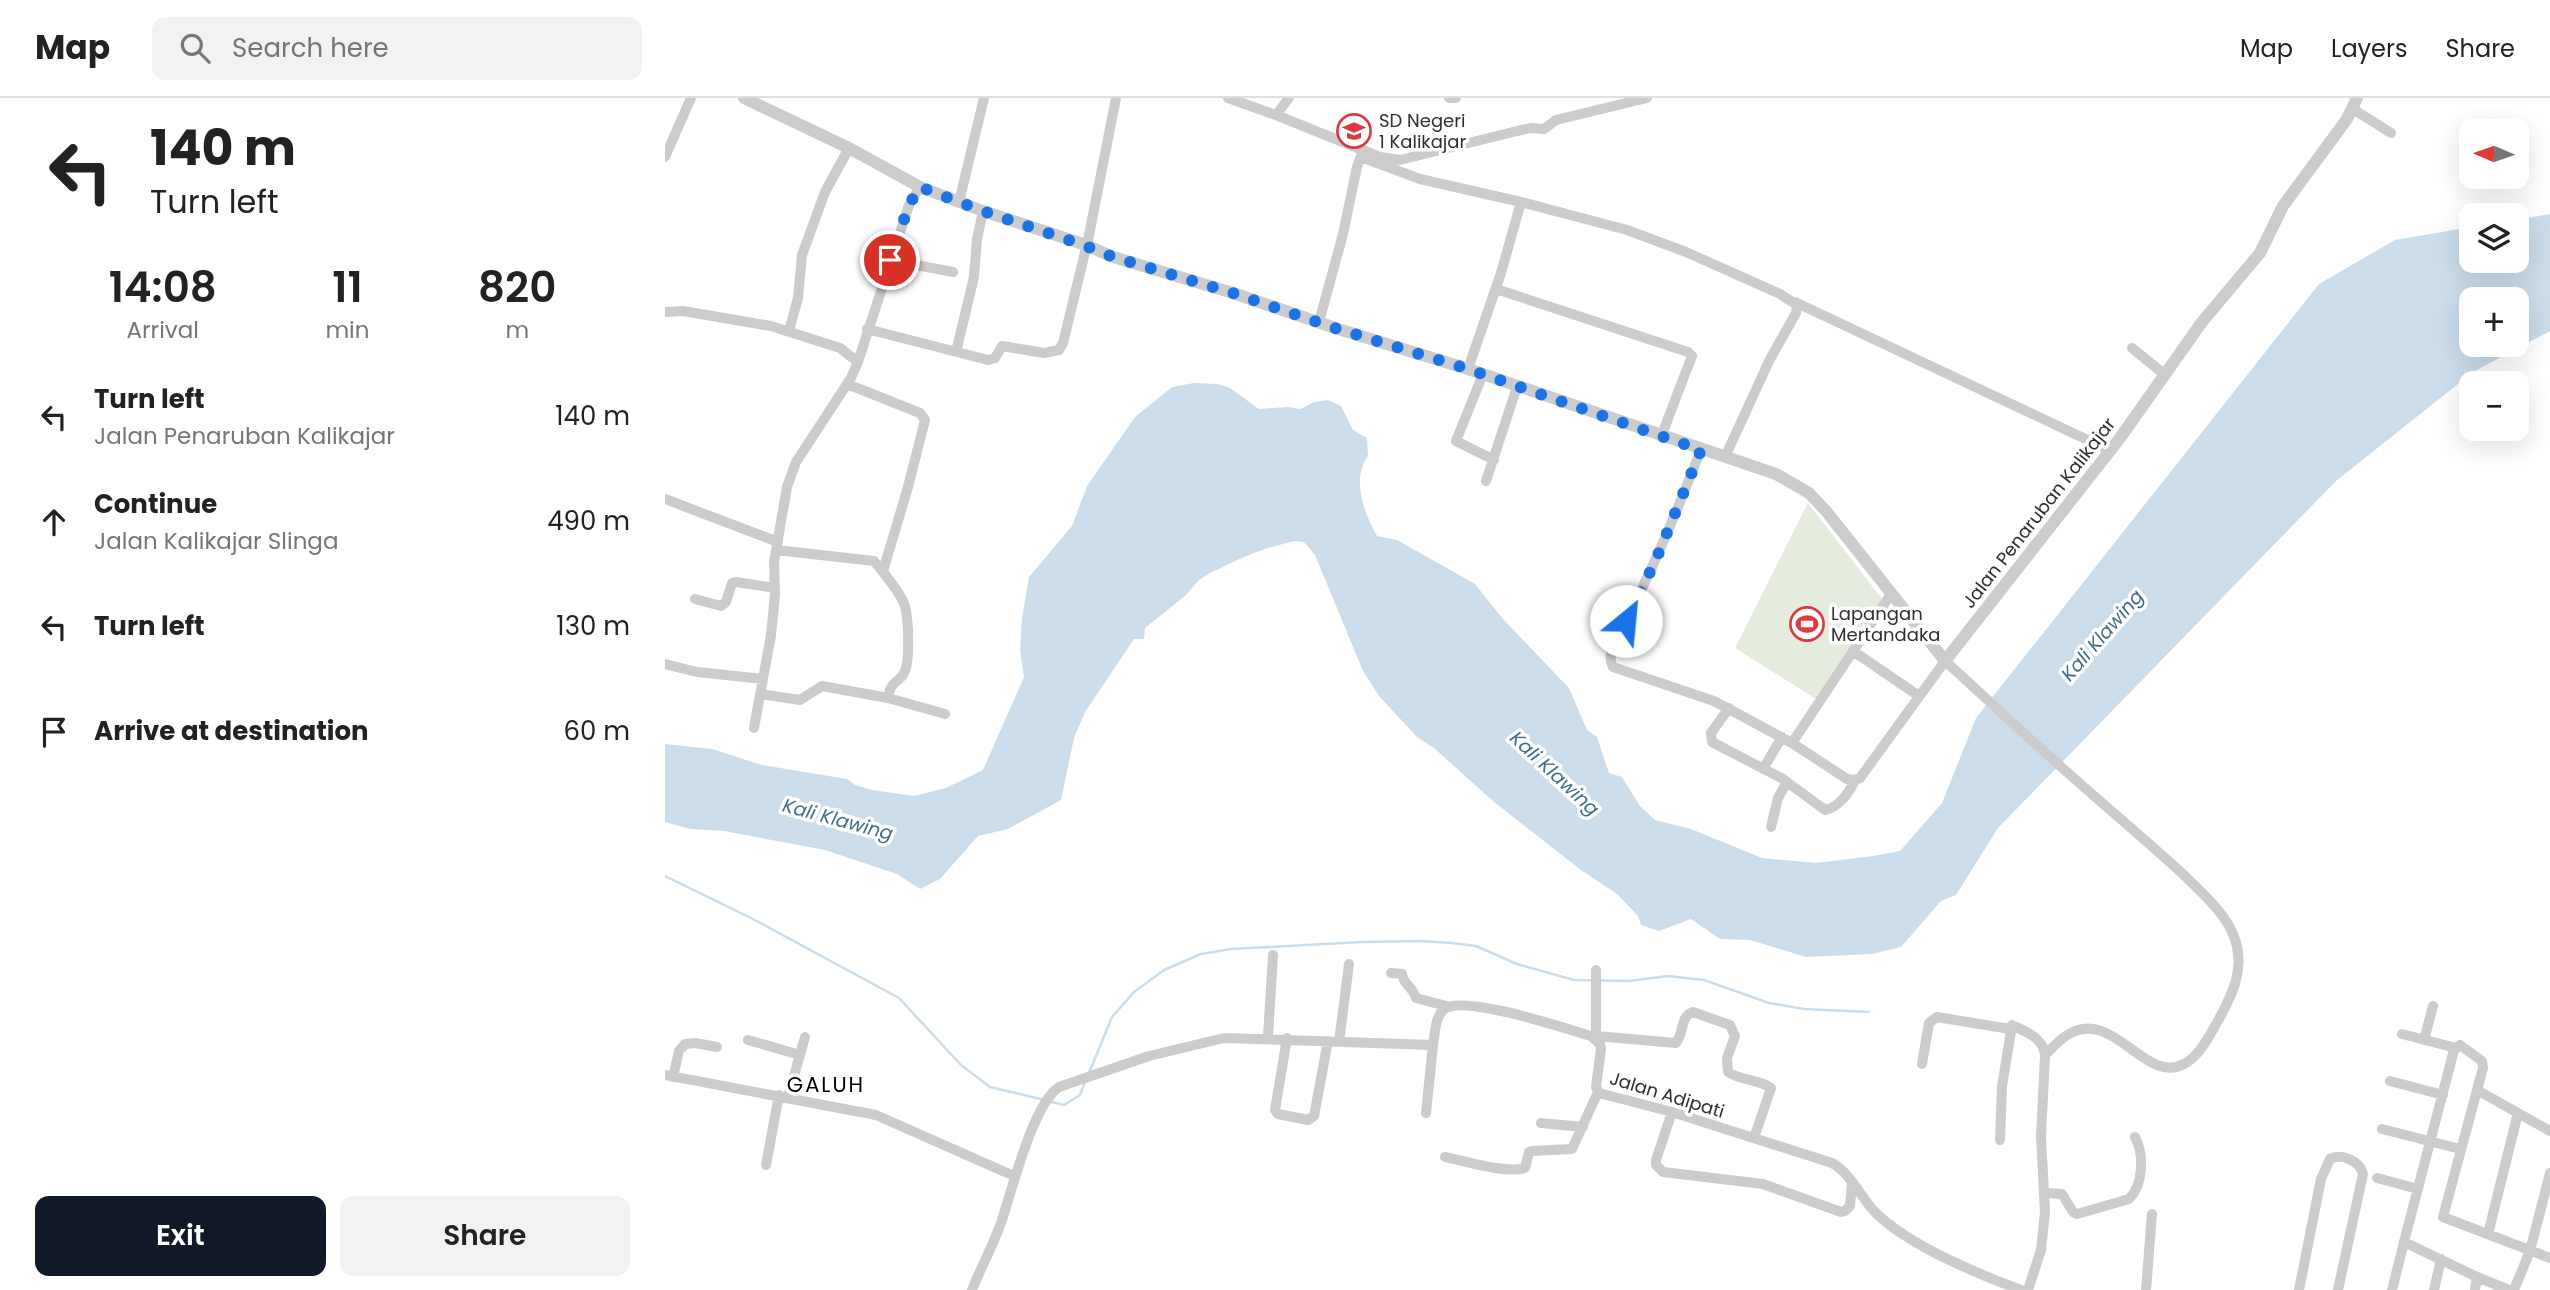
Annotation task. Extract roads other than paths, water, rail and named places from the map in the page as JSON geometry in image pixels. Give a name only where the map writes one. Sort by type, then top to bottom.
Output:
[{"type":"street","points":[[665,157],[691,98]]},
{"type":"street","points":[[744,98],[762,101],[920,187],[983,211],[1113,257],[1468,369],[1776,474],[1809,493],[1945,661],[2162,855],[2203,894],[2232,931],[2238,947],[2238,977],[2230,998],[2199,1050],[2186,1064],[2163,1067],[2104,1031],[2088,1028],[2068,1034],[2045,1055]]},
{"type":"street","points":[[959,202],[984,98]]},
{"type":"street","points":[[867,329],[992,360],[1002,345],[1044,353],[1059,350],[1063,343],[1086,246],[1116,98]]},
{"type":"street","points":[[1228,98],[1276,115],[1420,178],[1590,219],[1686,252],[2111,451]]},
{"type":"street","points":[[1276,115],[1289,98]]},
{"type":"street","points":[[1449,98],[1456,98]]},
{"type":"street","points":[[1362,153],[1400,160],[1517,131],[1544,129],[1556,120],[1647,98]]},
{"type":"street","points":[[2355,104],[2391,132]]},
{"type":"street","name":"Jalan Penaruban Kalikajar","points":[[1945,661],[2111,451],[2202,321],[2260,253],[2283,206],[2355,104]]},
{"type":"street","points":[[789,331],[798,298],[802,255],[825,192],[849,148]]},
{"type":"street","points":[[1319,321],[1362,153]]},
{"type":"street","points":[[754,728],[761,694],[775,588],[777,546],[787,487],[796,462],[847,384],[858,362],[909,205],[920,187]]},
{"type":"street","points":[[1468,369],[1496,289],[1521,202]]},
{"type":"street","points":[[957,352],[974,277],[977,239],[983,211]]},
{"type":"street","points":[[890,260],[953,272]]},
{"type":"street","points":[[1496,289],[1688,352],[1692,356],[1691,361],[1661,437]]},
{"type":"street","points":[[1725,457],[1770,359],[1798,309],[1794,302]]},
{"type":"street","points":[[665,312],[683,311],[771,326],[840,348],[858,362]]},
{"type":"street","points":[[2132,348],[2164,374]]},
{"type":"street","points":[[1483,374],[1456,441],[1494,460]]},
{"type":"street","points":[[847,384],[921,413],[925,420],[883,571]]},
{"type":"street","points":[[1486,481],[1517,387]]},
{"type":"street","points":[[1701,450],[1646,584],[1615,641],[1611,664],[1619,670],[1702,696],[1729,708],[1792,743],[1847,779],[1855,780],[1860,778],[1945,661]]},
{"type":"street","points":[[665,499],[777,546],[874,561],[904,603],[908,647],[905,671],[892,683],[888,698]]},
{"type":"street","points":[[695,599],[721,606],[726,602],[732,583],[736,582],[775,588]]},
{"type":"street","points":[[1792,743],[1891,594]]},
{"type":"street","points":[[1853,651],[1919,696]]},
{"type":"street","points":[[665,664],[697,672],[763,679]]},
{"type":"street","points":[[761,694],[800,700],[822,686],[888,698],[945,714]]},
{"type":"street","points":[[1729,708],[1711,733],[1712,742],[1787,782],[1828,810],[1849,791],[1855,780]]},
{"type":"street","points":[[1763,769],[1782,737]]},
{"type":"street","points":[[1771,827],[1778,798],[1787,782]]},
{"type":"street","points":[[1268,1037],[1273,955]]},
{"type":"street","points":[[1339,1042],[1349,964]]},
{"type":"street","name":"Jalan Adipati","points":[[1596,970],[1593,1036],[1601,1049],[1598,1092],[1672,1112],[1832,1163],[1842,1170],[1872,1209],[1898,1231],[1999,1282],[2021,1290]]},
{"type":"street","points":[[1391,973],[1402,974],[1403,981],[1414,990],[1416,999],[1450,1007],[1516,1014],[1593,1036],[1677,1043],[1685,1018],[1693,1012],[1730,1025],[1735,1037],[1727,1058],[1728,1072],[1738,1078],[1771,1088],[1754,1138]]},
{"type":"street","points":[[2424,1040],[2433,1006]]},
{"type":"street","points":[[1426,1113],[1433,1045],[1440,1015],[1450,1007]]},
{"type":"street","points":[[1922,1064],[1929,1023],[1937,1017],[2010,1029]]},
{"type":"street","points":[[2000,1140],[2002,1086],[2010,1029],[2013,1025],[2039,1040],[2044,1046],[2045,1055],[2041,1137],[2046,1193],[2041,1250],[2028,1290]]},
{"type":"street","points":[[2402,1034],[2456,1048],[2465,1046],[2482,1061],[2483,1068],[2444,1217],[2550,1258]]},
{"type":"street","points":[[766,1165],[783,1096],[805,1037]]},
{"type":"street","points":[[972,1290],[1002,1219],[1014,1176],[1037,1123],[1056,1089],[1149,1056],[1224,1038],[1268,1037],[1433,1045]]},
{"type":"street","points":[[1287,1038],[1275,1110],[1278,1114],[1308,1120],[1314,1116],[1328,1041]]},
{"type":"street","points":[[748,1040],[800,1055]]},
{"type":"street","points":[[717,1047],[685,1044],[679,1051],[669,1076],[876,1115],[1014,1176]]},
{"type":"street","points":[[2392,1290],[2456,1048]]},
{"type":"street","points":[[2390,1081],[2443,1094]]},
{"type":"street","points":[[2477,1090],[2550,1131]]},
{"type":"street","points":[[1445,1157],[1487,1166],[1523,1169],[1529,1152],[1572,1149],[1598,1092]]},
{"type":"street","points":[[1672,1112],[1656,1160],[1656,1165],[1663,1172],[1763,1184],[1841,1212],[1850,1206],[1852,1183]]},
{"type":"street","points":[[2488,1234],[2518,1113]]},
{"type":"street","points":[[1541,1123],[1583,1127]]},
{"type":"street","points":[[2382,1129],[2460,1149]]},
{"type":"street","points":[[2046,1193],[2062,1194],[2073,1212],[2077,1213],[2129,1199],[2138,1186],[2141,1170],[2140,1147],[2135,1137]]},
{"type":"street","points":[[2299,1290],[2321,1179],[2330,1159],[2339,1156],[2357,1164],[2363,1174],[2338,1290]]},
{"type":"street","points":[[2404,1242],[2477,1277],[2512,1290],[2530,1251],[2550,1173]]},
{"type":"street","points":[[2377,1178],[2418,1189]]},
{"type":"street","points":[[2145,1290],[2152,1214]]},
{"type":"street","points":[[2434,1290],[2441,1259]]},
{"type":"street","points":[[2475,1290],[2477,1277]]},
{"type":"water","name":"Kali Klawing","points":[[2550,214],[2550,331],[2529,342],[2529,287],[2459,287],[2459,357],[2501,357],[2475,371],[2459,371],[2459,383],[2336,481],[1998,828],[1956,895],[1941,901],[1901,947],[1872,954],[1806,957],[1750,940],[1720,939],[1691,919],[1659,931],[1641,925],[1638,916],[1617,894],[1581,870],[1494,802],[1434,748],[1417,737],[1379,696],[1363,671],[1315,555],[1304,542],[1294,541],[1268,548],[1210,573],[1145,628],[1144,639],[1134,639],[1085,712],[1074,738],[1061,800],[1008,829],[978,836],[940,879],[920,889],[897,874],[825,850],[724,831],[690,829],[665,822],[665,744],[712,749],[762,765],[847,779],[855,785],[872,790],[914,796],[946,788],[983,770],[1024,677],[1020,650],[1029,577],[1072,526],[1087,486],[1135,417],[1172,387],[1194,383],[1218,384],[1230,388],[1259,409],[1300,409],[1314,402],[1328,400],[1341,406],[1353,430],[1367,438],[1368,456],[1360,475],[1361,496],[1377,536],[1397,540],[1475,584],[1503,619],[1569,688],[1587,730],[1597,737],[1609,773],[1622,777],[1640,806],[1655,820],[1691,829],[1762,858],[1816,863],[1900,851],[1942,803],[1976,718],[2319,284],[2395,240],[2459,229],[2459,273],[2529,273],[2529,218]]},
{"type":"waterway","points":[[665,876],[751,918],[899,998],[961,1065],[990,1087],[1045,1100]]},
{"type":"waterway","points":[[1089,1073],[1112,1017],[1134,992],[1164,970],[1201,954],[1231,949],[1362,942],[1452,943],[1476,946],[1517,964],[1574,980],[1629,981],[1668,976],[1704,980],[1769,1003],[1804,1009],[1869,1012]]},
{"type":"waterway","points":[[1052,1102],[1064,1105],[1080,1095],[1085,1082]]},
{"type":"place","name":"SD Negeri 1 Kalikajar","points":[[1354,131]]},
{"type":"place","name":"Lapangan Mertandaka","points":[[1807,624]]},
{"type":"district","name":"GALUH","points":[[826,1085]]}]
